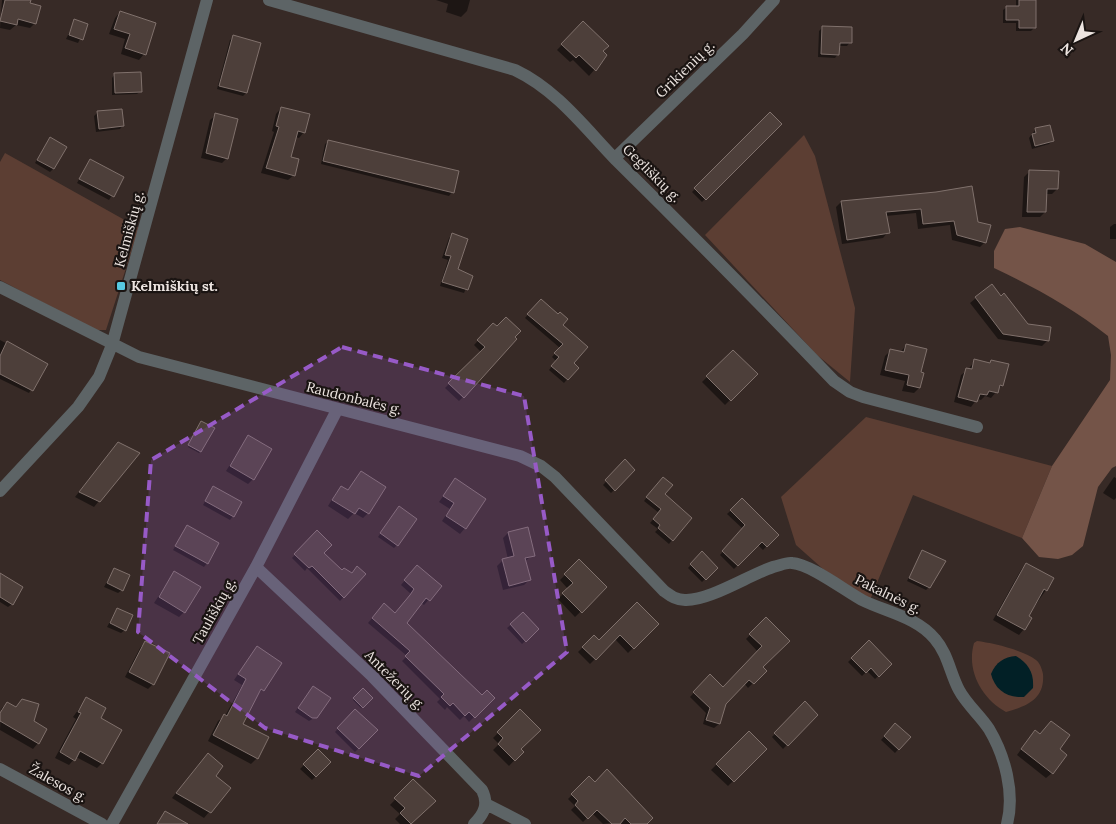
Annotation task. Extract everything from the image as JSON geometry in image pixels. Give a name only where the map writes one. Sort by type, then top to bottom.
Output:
[{"type":"street","name":"Kelmiškių g.","points":[[0,491],[78,407],[99,377],[112,345],[207,0]]},
{"type":"street","name":"Gegliškių g.","points":[[270,0],[522,74],[536,80],[705,247],[834,381],[850,392],[863,397],[977,427]]},
{"type":"street","name":"Grikienių g.","points":[[615,158],[743,34],[774,0]]},
{"type":"street","name":"Raudonbalės g.","points":[[0,287],[139,357],[336,410],[520,456],[541,466],[555,477],[664,591]]},
{"type":"street","name":"Tauliškių g.","points":[[112,824],[256,567],[336,410]]},
{"type":"street","name":"Pakalnės g.","points":[[664,591],[674,598],[685,600],[699,598],[790,562],[806,567],[864,601],[916,624],[934,637],[945,653],[959,689],[971,708],[988,728],[1001,754],[1009,788],[1010,813],[1007,824]]},
{"type":"street","name":"Antežerių g.","points":[[256,567],[372,676],[482,790],[486,804]]},
{"type":"street","name":"Žalesos g.","points":[[0,768],[102,824]]},
{"type":"street","points":[[474,824],[485,811],[486,804],[525,824]]},
{"type":"highlighted area","points":[[342,347],[524,396],[567,652],[419,776],[265,728],[138,632],[151,460]]},
{"type":"shaded area","points":[[804,135],[815,156],[855,308],[850,382],[817,355],[705,235]]},
{"type":"shaded area","points":[[5,153],[139,228],[106,330],[95,330],[0,280],[0,162]]},
{"type":"shaded area","points":[[1020,227],[1085,244],[1116,262],[1116,466],[1112,468],[1098,487],[1083,546],[1072,555],[1058,559],[1039,557],[1022,538],[1052,466],[1110,380],[1111,355],[1108,336],[1095,326],[1053,299],[994,268],[994,251],[1005,229]]},
{"type":"shaded area","points":[[866,417],[1052,466],[1022,538],[913,495],[870,600],[823,569],[796,545],[781,497]]},
{"type":"shaded area","points":[[977,641],[1016,650],[1037,661],[1041,666],[1043,674],[1043,683],[1038,695],[1027,704],[1006,712],[990,700],[983,692],[974,674],[972,653],[974,643]]},
{"type":"water","points":[[1016,656],[1024,662],[1033,678],[1033,688],[1024,697],[1012,696],[1003,692],[995,684],[991,674],[995,666],[1001,661]]},
{"type":"building","points":[[5,0],[31,0],[30,3],[41,6],[36,24],[18,19],[17,25],[0,21]]},
{"type":"building","points":[[1019,0],[1036,0],[1036,28],[1019,28],[1019,20],[1006,20],[1006,6],[1019,6]]},
{"type":"building","points":[[120,11],[156,23],[146,55],[125,48],[130,34],[114,29]]},
{"type":"building","points":[[74,19],[88,24],[83,40],[69,35]]},
{"type":"building","points":[[583,21],[609,46],[603,51],[607,55],[596,71],[579,55],[576,58],[561,44]]},
{"type":"building","points":[[822,26],[852,27],[852,43],[840,43],[839,55],[821,54]]},
{"type":"building","points":[[233,35],[261,43],[247,93],[219,86]]},
{"type":"building","points":[[141,72],[142,92],[115,93],[114,73]]},
{"type":"building","points":[[281,107],[310,114],[305,133],[298,131],[291,157],[299,159],[295,176],[266,168],[279,127],[276,126]]},
{"type":"building","points":[[122,109],[124,126],[99,129],[97,111]]},
{"type":"building","points":[[770,112],[782,124],[706,200],[694,188]]},
{"type":"building","points":[[215,113],[238,119],[228,159],[206,153]]},
{"type":"building","points":[[1050,125],[1054,141],[1035,146],[1032,134],[1036,133],[1035,128]]},
{"type":"building","points":[[50,137],[67,147],[54,169],[37,160]]},
{"type":"building","points":[[328,140],[459,171],[454,193],[323,161]]},
{"type":"building","points":[[90,159],[124,177],[114,197],[79,179]]},
{"type":"building","points":[[1029,170],[1059,171],[1058,189],[1047,189],[1046,212],[1027,212]]},
{"type":"building","points":[[972,186],[978,222],[991,225],[986,243],[957,235],[954,221],[923,224],[921,209],[886,212],[890,233],[847,240],[841,201],[936,192]]},
{"type":"building","points":[[452,233],[468,239],[458,269],[473,276],[468,290],[442,282],[451,256],[445,255]]},
{"type":"building","points":[[992,284],[1001,296],[1004,293],[1028,324],[1051,327],[1049,341],[1003,334],[975,297]]},
{"type":"building","points":[[541,299],[558,314],[560,312],[568,319],[563,325],[588,347],[574,363],[579,368],[568,380],[551,366],[559,357],[554,353],[563,344],[527,314]]},
{"type":"building","points":[[506,317],[521,331],[515,337],[517,339],[464,398],[448,383],[485,347],[477,340],[493,323],[497,326]]},
{"type":"building","points":[[7,341],[48,364],[33,391],[0,374],[0,356]]},
{"type":"building","points":[[906,344],[927,349],[921,372],[924,373],[920,388],[907,385],[909,375],[885,370],[890,349],[904,352]]},
{"type":"building","points":[[733,350],[758,374],[731,401],[706,376]]},
{"type":"building","points":[[974,359],[990,363],[991,360],[1009,364],[1003,386],[1000,385],[998,393],[989,391],[987,395],[980,394],[977,402],[958,397],[966,368],[972,369]]},
{"type":"building","points":[[201,421],[215,428],[201,452],[188,445]]},
{"type":"building","points":[[248,435],[272,449],[254,480],[230,466]]},
{"type":"building","points":[[118,442],[140,453],[100,502],[79,492]]},
{"type":"building","points":[[625,459],[635,470],[615,491],[605,480]]},
{"type":"building","points":[[361,471],[386,487],[369,514],[359,508],[355,514],[332,500],[341,486],[348,490]]},
{"type":"building","points":[[663,477],[673,485],[665,494],[692,518],[673,541],[658,528],[660,525],[653,519],[661,509],[646,497]]},
{"type":"building","points":[[455,478],[486,499],[466,529],[446,516],[454,503],[443,496]]},
{"type":"building","points":[[213,486],[242,502],[234,517],[205,501]]},
{"type":"building","points":[[742,498],[779,535],[767,547],[762,542],[738,566],[722,551],[745,525],[730,510]]},
{"type":"building","points":[[399,506],[417,519],[398,546],[380,533]]},
{"type":"building","points":[[187,525],[219,543],[208,564],[175,546]]},
{"type":"building","points":[[528,527],[535,556],[525,558],[531,580],[509,586],[502,559],[514,556],[508,532]]},
{"type":"building","points":[[317,530],[332,545],[324,553],[342,570],[344,568],[352,573],[357,566],[366,574],[344,598],[312,566],[309,568],[294,554]]},
{"type":"building","points":[[922,550],[946,561],[930,588],[909,578]]},
{"type":"building","points":[[702,551],[718,568],[706,580],[690,564]]},
{"type":"building","points":[[579,559],[607,587],[582,613],[562,593],[573,583],[564,574]]},
{"type":"building","points":[[1026,563],[1054,578],[1047,591],[1044,589],[1029,616],[1032,618],[1025,630],[997,615]]},
{"type":"building","points":[[417,565],[442,586],[430,601],[426,598],[407,623],[482,695],[487,690],[495,698],[475,718],[469,712],[465,716],[453,703],[450,706],[441,697],[444,694],[405,656],[410,651],[372,618],[384,603],[395,613],[414,589],[404,580]]},
{"type":"building","points":[[114,568],[130,575],[123,591],[107,583]]},
{"type":"building","points":[[174,571],[201,587],[185,613],[159,597]]},
{"type":"building","points":[[0,573],[23,587],[13,605],[0,597]]},
{"type":"building","points":[[637,602],[659,624],[634,649],[620,635],[596,660],[582,647],[594,635],[599,640]]},
{"type":"building","points":[[117,608],[133,615],[126,631],[110,623]]},
{"type":"building","points":[[523,612],[539,629],[526,642],[510,624]]},
{"type":"building","points":[[766,617],[790,641],[763,667],[767,671],[754,684],[749,680],[726,704],[720,724],[706,720],[710,708],[693,692],[710,674],[723,687],[762,646],[749,634]]},
{"type":"building","points":[[869,640],[892,664],[879,677],[871,668],[866,673],[851,658]]},
{"type":"building","points":[[145,641],[170,653],[154,685],[129,672]]},
{"type":"building","points":[[257,646],[282,663],[264,691],[261,689],[243,724],[269,737],[258,759],[213,735],[224,714],[227,716],[246,679],[238,674]]},
{"type":"building","points":[[313,686],[331,698],[317,718],[312,718],[298,708]]},
{"type":"building","points":[[363,688],[373,698],[363,708],[353,698]]},
{"type":"building","points":[[86,697],[106,708],[101,718],[122,730],[103,764],[80,751],[75,761],[60,752],[81,713],[78,712]]},
{"type":"building","points":[[22,699],[39,704],[34,721],[47,729],[39,744],[0,721],[0,713],[7,702],[16,707]]},
{"type":"building","points":[[805,701],[818,715],[788,746],[774,733]]},
{"type":"building","points":[[355,709],[378,730],[359,749],[337,728]]},
{"type":"building","points":[[520,709],[541,730],[521,749],[524,752],[515,761],[498,744],[503,738],[497,732]]},
{"type":"building","points":[[1051,721],[1070,735],[1060,749],[1067,755],[1053,774],[1021,749],[1035,730],[1040,734]]},
{"type":"building","points":[[895,723],[911,737],[899,750],[884,736]]},
{"type":"building","points":[[749,731],[767,749],[734,782],[716,764]]},
{"type":"building","points":[[318,749],[331,762],[316,777],[303,764]]},
{"type":"building","points":[[208,753],[223,766],[216,776],[231,788],[211,813],[176,793]]},
{"type":"building","points":[[607,769],[653,818],[647,824],[631,824],[625,818],[620,824],[612,824],[597,810],[588,819],[575,805],[578,801],[571,794],[589,776],[595,782]]},
{"type":"building","points":[[413,779],[436,801],[411,824],[400,813],[405,808],[394,798]]},
{"type":"building","points":[[165,811],[188,824],[157,824]]},
{"type":"place","name":"Kelmiškių st.","points":[[121,286]]}]
